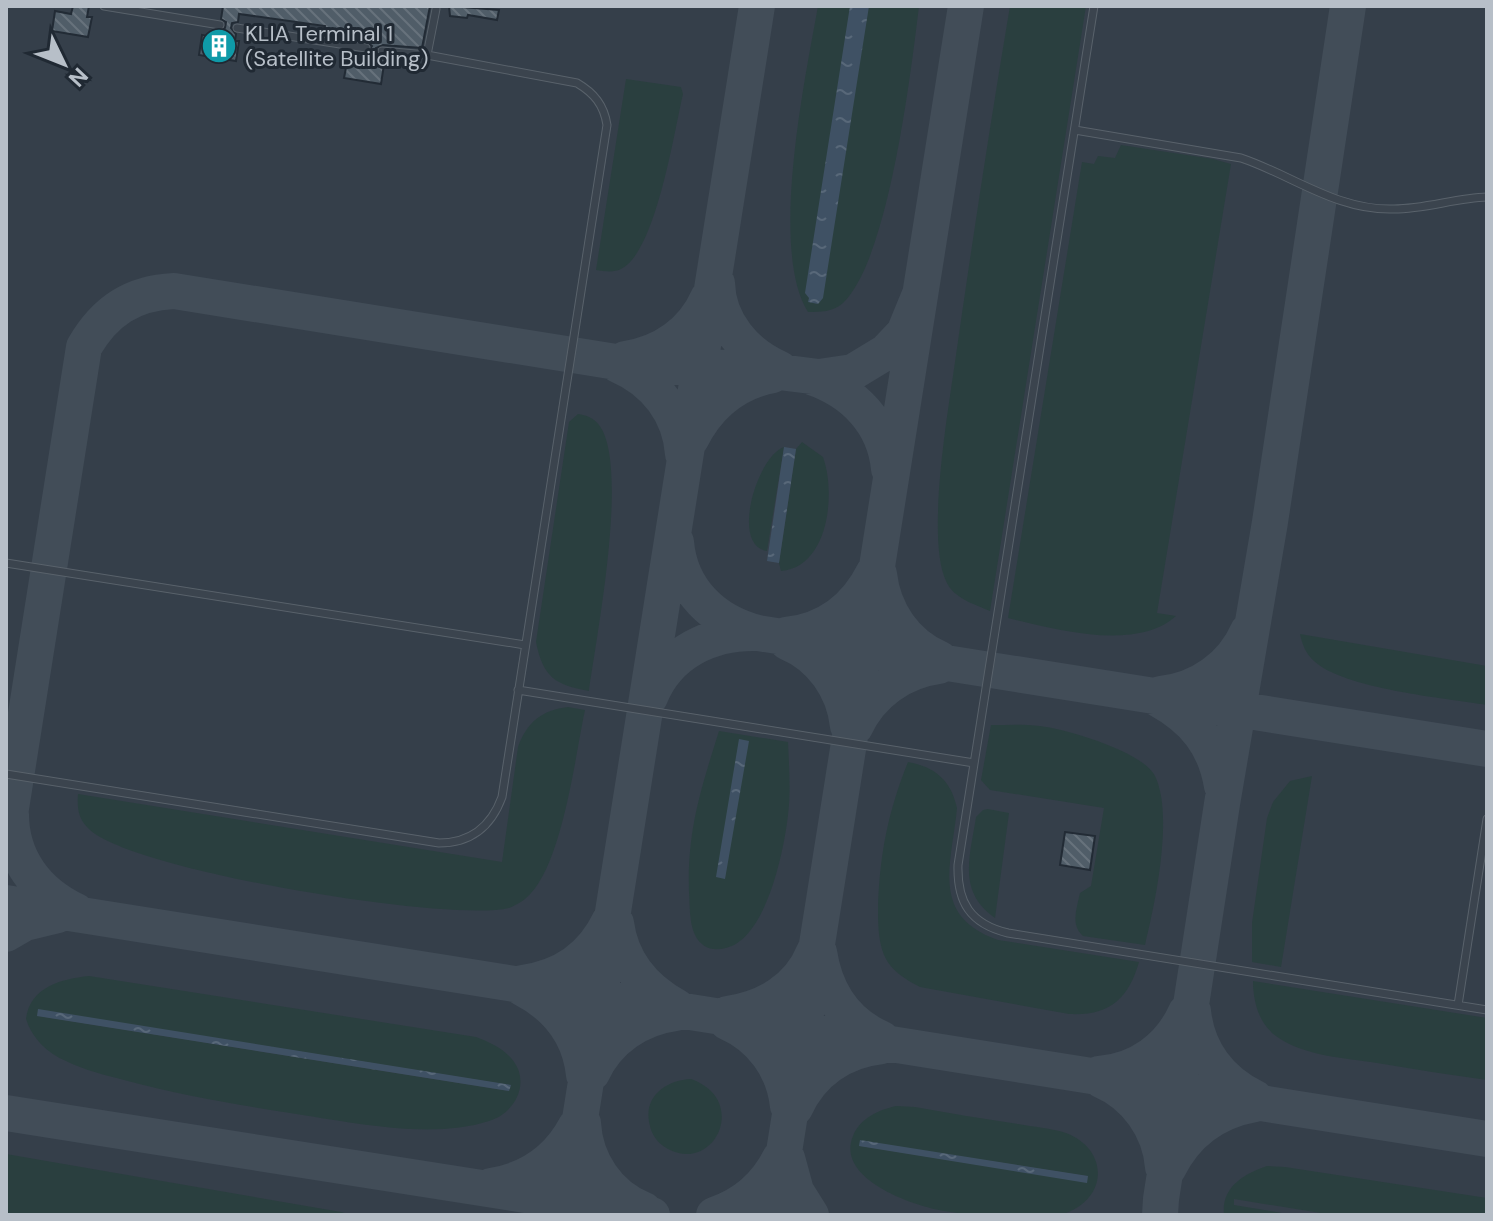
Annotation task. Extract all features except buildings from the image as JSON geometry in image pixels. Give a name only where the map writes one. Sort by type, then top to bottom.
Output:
[{"type":"lane","points":[[104,6],[220,25]]},
{"type":"lane","points":[[1094,6],[974,763],[958,881],[964,903],[987,926],[1008,933],[1487,1010]]},
{"type":"lane","points":[[427,55],[436,9]]},
{"type":"lane","points":[[237,28],[366,48]]},
{"type":"lane","points":[[6,774],[434,843],[460,842],[482,830],[498,810],[607,137],[605,115],[595,97],[577,83],[427,55],[382,51]]},
{"type":"lane","points":[[1075,130],[1241,158],[1263,165],[1328,197],[1358,206],[1413,208],[1487,197]]},
{"type":"lane","points":[[6,563],[525,645]]},
{"type":"lane","points":[[518,690],[974,763]]},
{"type":"lane","points":[[1458,1005],[1487,819]]},
{"type":"shaded area","points":[[6,6],[1487,6],[1487,1215],[6,1215]]},
{"type":"green space","points":[[818,6],[919,6],[904,117],[873,247],[859,280],[843,303],[831,310],[808,312],[797,284],[791,248],[791,207],[799,119]]},
{"type":"green space","points":[[1010,6],[1086,6],[990,611],[959,596],[946,581],[940,561],[938,506],[948,411]]},
{"type":"green space","points":[[626,79],[681,87],[683,94],[662,189],[644,240],[633,258],[621,269],[596,270]]},
{"type":"green space","points":[[1121,145],[1231,164],[1157,613],[1176,616],[1159,627],[1139,633],[1095,635],[1008,618],[1082,162],[1094,164],[1098,156],[1115,158]]},
{"type":"green space","points":[[578,414],[590,417],[599,425],[608,446],[612,476],[608,554],[589,691],[567,686],[552,677],[542,664],[536,642],[569,422]]},
{"type":"green space","points":[[802,442],[823,457],[829,489],[828,508],[819,543],[810,557],[797,566],[781,571],[779,563],[796,449]]},
{"type":"green space","points":[[784,447],[767,551],[756,545],[750,534],[749,518],[757,483],[765,466]]},
{"type":"green space","points":[[1300,634],[1487,666],[1487,705],[1396,691],[1348,679],[1314,661],[1305,649]]},
{"type":"green space","points":[[568,707],[585,710],[558,839],[538,884],[525,899],[509,908],[476,911],[424,908],[223,876],[115,844],[88,828],[79,812],[78,794],[502,862],[518,747],[531,724],[543,714]]},
{"type":"green space","points":[[991,725],[1040,726],[1085,737],[1136,758],[1155,776],[1163,813],[1163,836],[1158,884],[1145,945],[1083,936],[1079,932],[1076,910],[1080,893],[1091,886],[1104,808],[990,790],[981,780]]},
{"type":"green space","points":[[719,731],[788,742],[790,788],[782,850],[762,911],[740,941],[716,949],[700,943],[693,930],[689,870],[696,810]]},
{"type":"green space","points":[[908,762],[934,771],[946,782],[954,798],[957,808],[950,886],[953,902],[962,917],[976,930],[998,940],[1139,962],[1123,996],[1095,1012],[1069,1014],[920,987],[890,966],[879,937],[879,887],[890,816]]},
{"type":"green space","points":[[1312,776],[1281,967],[1252,962],[1252,923],[1267,818],[1273,802],[1290,781]]},
{"type":"green space","points":[[988,809],[1009,813],[995,918],[975,896],[969,872],[976,817]]},
{"type":"green space","points":[[89,976],[476,1037],[500,1049],[515,1063],[520,1078],[518,1094],[504,1114],[489,1121],[442,1129],[390,1128],[248,1106],[109,1076],[53,1054],[36,1039],[26,1019],[29,1008],[40,992],[58,982]],"holes":[[[38,1010],[510,1085],[509,1091],[38,1016]]]},
{"type":"green space","points":[[1253,981],[1487,1018],[1487,1080],[1338,1058],[1287,1043],[1270,1031],[1261,1019]]},
{"type":"green space","points":[[691,1079],[709,1089],[719,1102],[722,1117],[719,1131],[711,1143],[699,1152],[685,1154],[668,1149],[659,1142],[651,1130],[648,1116],[658,1092],[673,1083]]},
{"type":"green space","points":[[896,1106],[1066,1133],[1090,1150],[1096,1161],[1096,1185],[1080,1206],[1051,1216],[965,1214],[914,1203],[880,1188],[866,1177],[855,1165],[850,1151],[860,1124]],"holes":[[[860,1141],[1087,1176],[1087,1182],[860,1146]]]},
{"type":"green space","points":[[6,1154],[341,1212],[352,1215],[6,1215]]},
{"type":"green space","points":[[1267,1166],[1487,1198],[1487,1215],[1333,1215],[1234,1199],[1234,1205],[1294,1215],[1224,1215],[1230,1189],[1250,1173]]},
{"type":"water","points":[[850,6],[869,6],[823,298],[818,304],[808,302],[805,293]]},
{"type":"water","points":[[784,447],[796,449],[779,563],[767,561]]},
{"type":"water","points":[[739,739],[749,741],[725,879],[716,877]]},
{"type":"water","points":[[38,1009],[511,1085],[509,1091],[37,1016]]},
{"type":"water","points":[[860,1140],[1088,1176],[1087,1183],[859,1146]]},
{"type":"taxiway","points":[[568,1215],[567,1201],[757,6]]},
{"type":"taxiway","points":[[774,1215],[966,6]]},
{"type":"taxiway","points":[[1160,1215],[1348,6]]},
{"type":"taxiway","points":[[717,283],[722,311],[736,335],[756,355],[780,369]]},
{"type":"taxiway","points":[[6,840],[84,347],[101,323],[121,306],[145,296],[174,291],[635,365],[747,368],[819,377],[853,372],[886,352],[904,333],[920,294]]},
{"type":"taxiway","points":[[625,359],[651,352],[675,339],[694,321],[708,298]]},
{"type":"taxiway","points":[[618,365],[643,380],[663,400],[677,425],[683,454]]},
{"type":"taxiway","points":[[691,439],[706,416],[724,397],[747,383],[773,375]]},
{"type":"taxiway","points":[[811,377],[840,391],[864,411],[881,437],[889,469]]},
{"type":"taxiway","points":[[676,542],[684,575],[702,601],[727,621],[758,633],[1487,749]]},
{"type":"taxiway","points":[[786,635],[814,629],[838,616],[849,607],[874,572]]},
{"type":"taxiway","points":[[879,574],[885,601],[898,625],[916,645],[940,659]]},
{"type":"taxiway","points":[[1161,694],[1188,688],[1213,674],[1233,655],[1248,631]]},
{"type":"taxiway","points":[[650,697],[668,668],[693,648],[723,636],[757,633]]},
{"type":"taxiway","points":[[787,642],[810,656],[829,675],[842,699],[848,726]]},
{"type":"taxiway","points":[[855,727],[870,704],[889,686],[913,673],[939,666]]},
{"type":"taxiway","points":[[1158,699],[1182,715],[1201,734],[1214,758],[1222,786]]},
{"type":"taxiway","points":[[11,814],[16,845],[28,872],[49,894],[76,911]]},
{"type":"taxiway","points":[[6,903],[1487,1139]]},
{"type":"taxiway","points":[[6,934],[25,923],[58,915]]},
{"type":"taxiway","points":[[522,983],[550,976],[575,963],[595,944],[610,920]]},
{"type":"taxiway","points":[[616,923],[623,950],[636,973],[654,992],[677,1007]]},
{"type":"taxiway","points":[[727,1014],[755,1007],[779,995],[799,977],[814,952]]},
{"type":"taxiway","points":[[819,952],[826,980],[839,1004],[857,1024],[882,1039]]},
{"type":"taxiway","points":[[522,988],[535,995],[565,1023],[578,1047],[584,1075]]},
{"type":"taxiway","points":[[1193,1011],[1199,1039],[1212,1063],[1231,1083],[1255,1098]]},
{"type":"taxiway","points":[[1099,1074],[1127,1068],[1151,1055],[1171,1036],[1186,1012]]},
{"type":"taxiway","points":[[592,1073],[607,1050],[626,1032],[650,1020],[676,1013]]},
{"type":"taxiway","points":[[727,1022],[750,1036],[769,1055],[782,1079],[788,1106]]},
{"type":"taxiway","points":[[795,1108],[810,1084],[830,1065],[854,1052],[882,1046]]},
{"type":"taxiway","points":[[1101,1080],[1114,1086],[1144,1115],[1157,1139],[1163,1167]]},
{"type":"taxiway","points":[[1168,1169],[1184,1144],[1203,1125],[1227,1112],[1255,1104]]},
{"type":"taxiway","points":[[6,1113],[652,1215]]},
{"type":"taxiway","points":[[583,1123],[588,1151],[601,1176],[620,1196],[644,1210]]},
{"type":"taxiway","points":[[491,1186],[518,1179],[541,1166],[561,1149],[576,1126]]},
{"type":"taxiway","points":[[714,1215],[735,1206],[753,1193],[780,1158]]},
{"type":"taxiway","points":[[787,1158],[796,1191],[811,1215]]},
{"type":"place","name":"KLIA Terminal 1 (Satellite Building)","points":[[219,46]]}]
